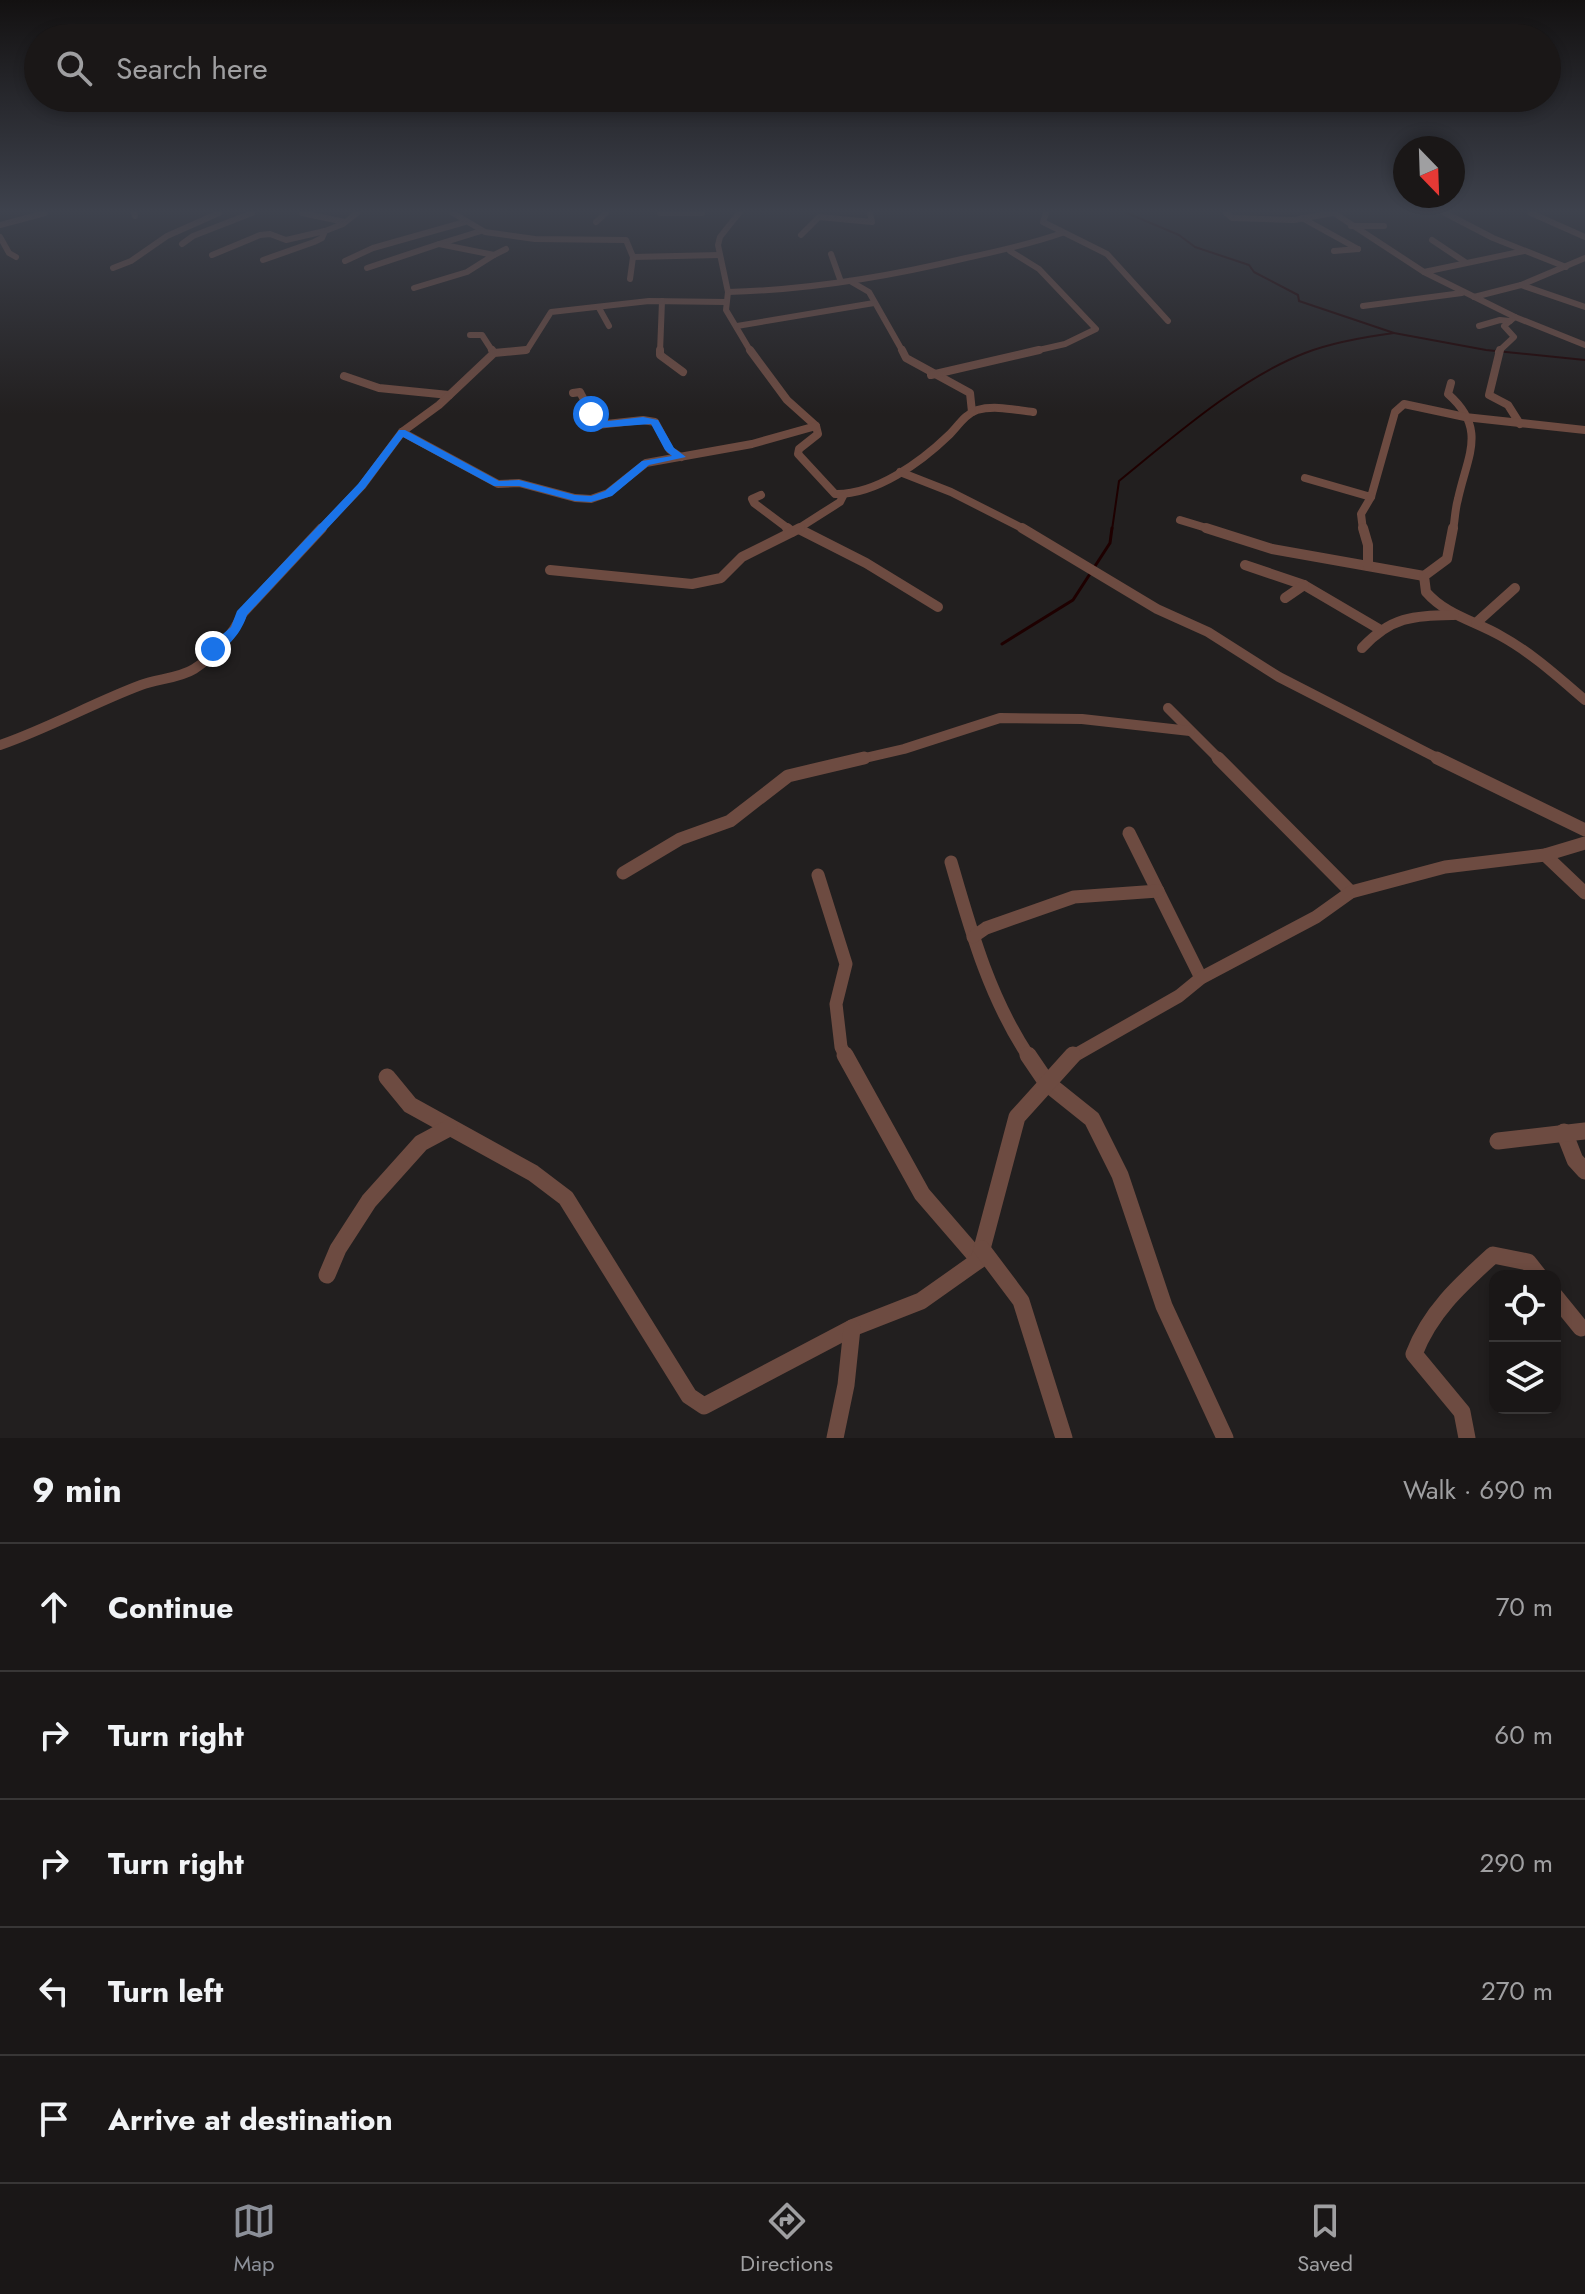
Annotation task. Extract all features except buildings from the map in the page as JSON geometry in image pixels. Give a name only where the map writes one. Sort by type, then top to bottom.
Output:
[{"type":"street","points":[[414,288],[439,280]]},
{"type":"street","points":[[725,280],[728,292],[726,310],[758,364],[787,400],[816,426],[818,434],[799,449],[798,454],[827,489],[843,496]]},
{"type":"street","points":[[728,292],[857,280]]},
{"type":"street","points":[[931,375],[1065,344],[1096,329],[1050,280]]},
{"type":"street","points":[[1131,280],[1168,321]]},
{"type":"street","points":[[1439,280],[1513,319],[1585,345]]},
{"type":"street","points":[[1473,297],[1533,280]]},
{"type":"street","points":[[850,281],[869,292],[906,358],[931,375],[970,393],[972,412]]},
{"type":"street","points":[[1521,285],[1585,307]]},
{"type":"street","points":[[1363,306],[1463,293]]},
{"type":"street","points":[[0,745],[47,729],[88,706],[146,683],[193,670],[236,629],[242,614],[362,486],[402,432],[449,395],[494,353],[524,356],[551,312],[662,301],[726,302]]},
{"type":"street","points":[[662,301],[660,355],[683,372]]},
{"type":"street","points":[[737,326],[874,303]]},
{"type":"street","points":[[599,308],[609,326]]},
{"type":"street","points":[[1479,326],[1513,319]]},
{"type":"street","points":[[1513,319],[1504,326],[1514,337],[1498,351],[1489,395],[1508,405],[1510,413],[1521,425]]},
{"type":"street","points":[[470,335],[482,335],[494,353]]},
{"type":"street","points":[[344,376],[351,382],[365,385],[449,395]]},
{"type":"street","points":[[1180,520],[1272,549],[1424,576],[1447,559],[1450,552],[1458,497],[1468,470],[1473,433],[1464,408],[1448,394],[1451,383]]},
{"type":"street","points":[[573,393],[580,392],[584,396],[597,425],[643,420],[655,422],[670,450],[681,457]]},
{"type":"street","points":[[1368,566],[1368,546],[1360,530],[1360,513],[1371,497],[1398,407],[1404,404],[1465,417],[1585,430]]},
{"type":"street","points":[[550,570],[692,584],[721,578],[742,557],[796,530],[840,502],[843,496],[900,472],[943,441],[972,412],[1033,412]]},
{"type":"street","points":[[402,432],[498,484],[519,483],[575,498],[591,499],[608,493],[646,463],[752,444],[816,426]]},
{"type":"street","points":[[900,472],[951,492],[1045,540],[1157,609],[1208,632],[1279,677],[1352,717],[1585,830]]},
{"type":"street","points":[[1305,478],[1371,497]]},
{"type":"street","points":[[761,495],[752,499],[754,503],[796,530],[866,563],[938,607]]},
{"type":"street","points":[[1245,565],[1304,585],[1379,629]]},
{"type":"street","points":[[1424,576],[1426,592],[1434,601],[1538,660],[1585,700]]},
{"type":"street","points":[[1285,598],[1304,585]]},
{"type":"street","points":[[1476,623],[1515,588]]},
{"type":"street","points":[[1362,648],[1379,629],[1410,616],[1455,615]]},
{"type":"street","points":[[1168,708],[1351,892]]},
{"type":"street","points":[[623,873],[680,839],[730,821],[788,776],[904,749],[1000,718],[1082,719],[1190,731]]},
{"type":"street","points":[[1129,833],[1201,978]]},
{"type":"street","points":[[387,1077],[410,1105],[533,1173],[566,1198],[689,1396],[704,1406],[852,1328],[921,1301],[981,1254],[1017,1117],[1074,1054],[1179,996],[1201,978],[1316,917],[1351,892],[1445,867],[1545,855],[1585,843]]},
{"type":"street","points":[[1545,855],[1585,893]]},
{"type":"street","points":[[951,862],[973,937],[1006,1022],[1047,1083],[1092,1119],[1120,1175],[1164,1306],[1225,1438]]},
{"type":"street","points":[[818,875],[846,964],[836,1004],[841,1047],[922,1194],[981,1254],[1021,1301],[1064,1438]]},
{"type":"street","points":[[973,937],[986,928],[1074,897],[1158,891]]},
{"type":"street","points":[[327,1275],[338,1249],[369,1201],[421,1143],[449,1128]]},
{"type":"street","points":[[1498,1141],[1585,1131]]},
{"type":"street","points":[[1564,1132],[1575,1160],[1585,1171]]},
{"type":"street","points":[[1467,1438],[1462,1412],[1414,1354],[1420,1336],[1440,1303],[1493,1255],[1528,1262],[1534,1270]]},
{"type":"street","points":[[1561,1303],[1581,1328]]},
{"type":"street","points":[[835,1438],[846,1385],[852,1328]]},
{"type":"waterway","points":[[1270,280],[1298,295],[1299,301],[1394,333]]},
{"type":"waterway","points":[[1112,530],[1119,481],[1232,393],[1256,377],[1305,353],[1349,340],[1394,333]]},
{"type":"waterway","points":[[1394,333],[1486,350],[1585,360]]},
{"type":"waterway","points":[[1002,644],[1073,600],[1110,543],[1112,528]]},
{"type":"route","points":[[213,649],[231,635],[242,614],[362,486],[402,432],[498,484],[519,483],[575,498],[591,499],[608,493],[646,463],[681,457],[670,450],[655,422],[643,420],[597,425],[591,414]]}]
